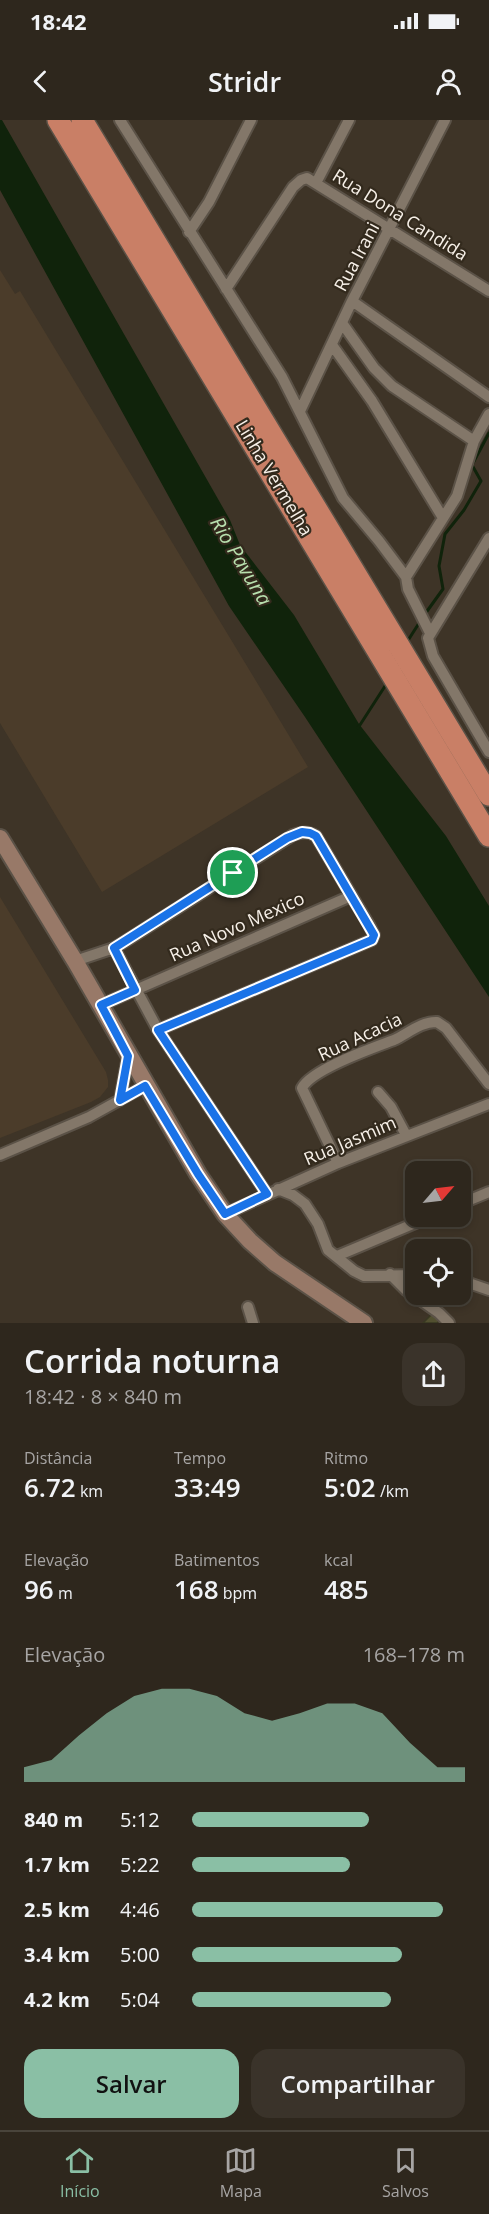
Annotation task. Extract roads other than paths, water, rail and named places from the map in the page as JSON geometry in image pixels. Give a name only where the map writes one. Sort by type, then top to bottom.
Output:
[{"type":"highway","name":"Linha Vermelha","points":[[58,120],[489,836]]},
{"type":"highway","name":"Linha Vermelha","points":[[82,120],[489,795]]},
{"type":"street","points":[[120,120],[300,411],[327,470],[343,498],[406,577],[408,589],[428,629],[433,656],[485,732],[489,752]]},
{"type":"street","points":[[189,232],[209,202],[251,120]]},
{"type":"street","points":[[316,183],[349,120]]},
{"type":"street","name":"Rua Irani","points":[[300,411],[352,301],[445,120]]},
{"type":"street","name":"Rua Dona Candida","points":[[226,289],[293,187],[307,178],[489,291]]},
{"type":"street","points":[[352,301],[489,397]]},
{"type":"street","points":[[342,323],[374,368],[392,386],[474,441]]},
{"type":"street","points":[[332,345],[372,401],[443,518]]},
{"type":"street","points":[[406,577],[457,496],[474,441],[489,414]]},
{"type":"street","points":[[428,629],[489,538]]},
{"type":"street","points":[[75,961],[114,948],[287,838],[302,832],[316,836],[374,935],[372,940],[158,1030]]},
{"type":"street","points":[[0,838],[101,1005],[145,1086],[225,1214],[274,1263],[364,1323]]},
{"type":"street","name":"Rua Novo Mexico","points":[[101,1005],[351,896]]},
{"type":"street","points":[[114,948],[158,1030],[267,1194]]},
{"type":"street","name":"Rua Acacia","points":[[338,1163],[302,1088],[308,1080],[344,1060],[426,1023],[437,1022],[446,1028],[489,1084]]},
{"type":"street","points":[[120,1100],[128,1056]]},
{"type":"street","points":[[0,1155],[89,1117],[145,1086]]},
{"type":"street","points":[[378,1092],[391,1107],[406,1135]]},
{"type":"street","name":"Rua Jasmim","points":[[225,1214],[338,1163],[489,1104]]},
{"type":"street","points":[[278,1189],[304,1204],[318,1224],[328,1250],[354,1271],[364,1276],[405,1275]]},
{"type":"street","points":[[471,1199],[489,1192]]},
{"type":"street","points":[[337,1256],[406,1227]]},
{"type":"street","points":[[390,1275],[449,1323]]},
{"type":"street","points":[[471,1284],[489,1290]]},
{"type":"street","points":[[248,1307],[253,1323]]},
{"type":"water","name":"Rio Pavuna","points":[[0,120],[230,520],[240,545],[294,615],[359,724],[446,836],[489,906],[489,997],[305,717],[229,606],[0,190]]},
{"type":"waterway","points":[[425,614],[443,589],[439,566],[445,534],[464,510],[481,481],[472,465],[489,433]]},
{"type":"waterway","points":[[407,642],[421,620]]},
{"type":"waterway","points":[[358,728],[387,683]]}]
